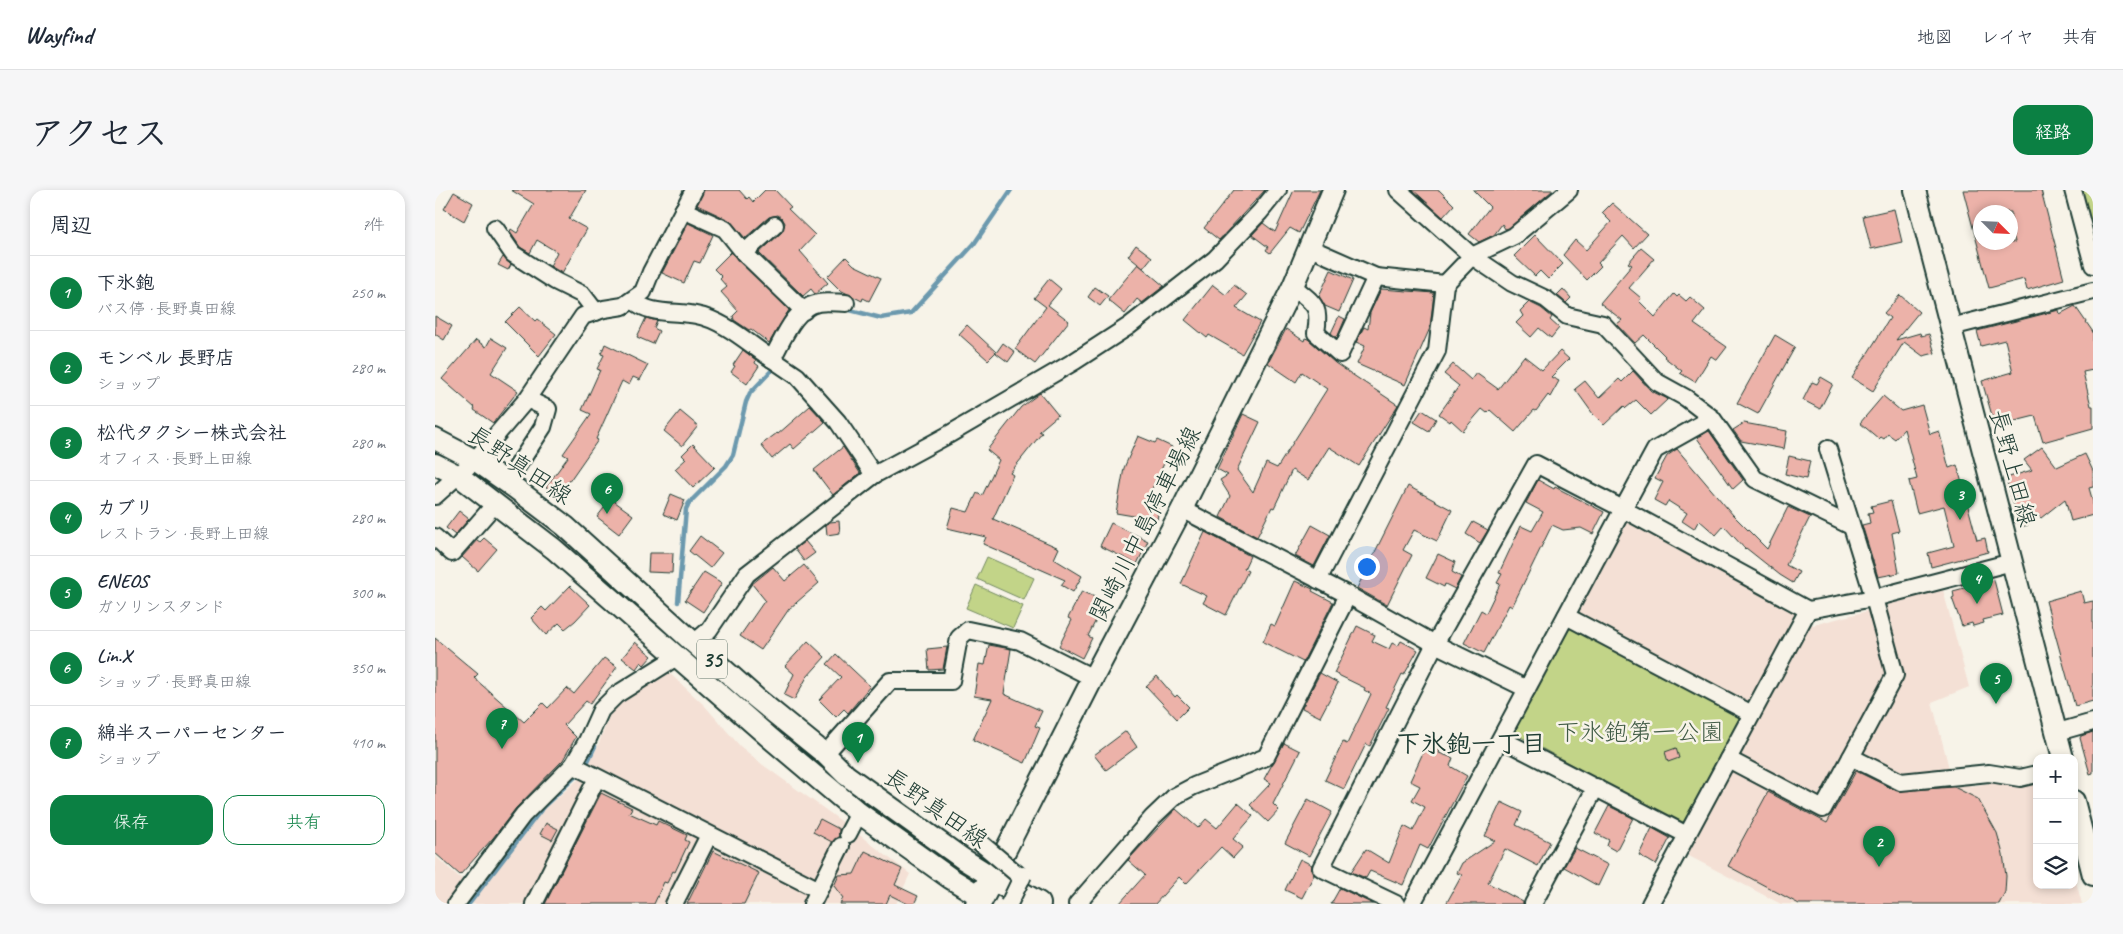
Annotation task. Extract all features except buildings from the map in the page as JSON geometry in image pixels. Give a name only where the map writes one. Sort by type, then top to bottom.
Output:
[{"type":"highway","points":[[986,895],[1038,904]]},
{"type":"main road","name":"関崎川中島停車場線","points":[[986,895],[1093,678],[1182,509],[1293,286],[1333,190]]},
{"type":"main road","name":"長野上田線","points":[[1915,190],[2062,754]]},
{"type":"main road","name":"長野真田線","points":[[435,439],[475,460],[565,526],[756,698],[825,754],[846,775],[963,860],[986,895]]},
{"type":"main road","name":"長野真田線","points":[[435,464],[459,476],[554,549],[770,738],[859,813],[950,878],[986,895]]},
{"type":"main road","points":[[2078,817],[2093,876]]},
{"type":"street","points":[[435,496],[475,460],[527,399],[583,316],[623,306],[643,292],[651,272],[694,190]]},
{"type":"street","points":[[694,643],[709,630],[747,574],[873,475],[948,435],[1066,366],[1129,326],[1215,259],[1260,212],[1278,190]]},
{"type":"street","points":[[1398,190],[1472,256],[1512,284],[1546,299],[1567,316],[1603,324],[1657,382],[1687,398],[1712,418],[1755,479],[1851,526]]},
{"type":"street","points":[[1318,580],[1437,351],[1445,284],[1472,256],[1513,236],[1569,190]]},
{"type":"street","points":[[2073,190],[2093,265]]},
{"type":"street","points":[[683,210],[725,229],[744,253],[804,311]]},
{"type":"street","points":[[744,253],[775,225]]},
{"type":"street","points":[[495,228],[513,254],[555,281],[583,295],[596,312]]},
{"type":"street","points":[[1309,248],[1376,277],[1445,284]]},
{"type":"street","points":[[1293,286],[1317,308],[1316,332],[1340,354],[1376,277]]},
{"type":"street","points":[[1951,328],[2093,291]]},
{"type":"street","points":[[633,300],[639,306],[696,315],[713,320],[797,376],[838,422],[873,475]]},
{"type":"street","points":[[773,359],[795,318],[804,311],[818,303],[846,303]]},
{"type":"street","points":[[513,473],[543,427],[549,409],[527,399]]},
{"type":"street","points":[[1412,904],[1655,450],[1712,418]]},
{"type":"street","points":[[1728,759],[1823,809],[1895,675],[1874,598],[1828,449]]},
{"type":"street","points":[[1396,904],[1321,868],[1435,644],[1536,464],[1808,610],[1874,598],[2012,562]]},
{"type":"street","points":[[435,537],[452,553],[495,504]]},
{"type":"street","points":[[1182,509],[1348,595],[1435,644],[1527,689]]},
{"type":"street","points":[[1077,904],[1152,818],[1175,796],[1194,786],[1266,757],[1348,595]]},
{"type":"street","points":[[1650,904],[1808,610]]},
{"type":"street","points":[[1566,616],[1752,714]]},
{"type":"street","points":[[825,754],[890,681],[951,681],[959,638],[967,630],[1020,641],[1093,678]]},
{"type":"street","points":[[456,904],[523,814],[573,765],[587,741],[601,710],[615,695],[678,656]]},
{"type":"street","points":[[2058,732],[2093,722]]},
{"type":"street","points":[[1501,739],[1687,835]]},
{"type":"street","points":[[1851,757],[1901,782],[1989,773],[2020,778],[2033,775]]},
{"type":"street","points":[[573,765],[709,835],[815,897],[859,813]]},
{"type":"street","points":[[534,904],[597,778]]},
{"type":"street","points":[[1533,904],[1596,788]]},
{"type":"street","points":[[674,904],[709,835]]},
{"type":"street","points":[[977,840],[1022,877],[1009,904]]},
{"type":"shaded area","points":[[1625,520],[1793,609],[1813,625],[1867,611],[1872,614],[1882,611],[1886,605],[1943,590],[1969,687],[1932,702],[1949,768],[1971,786],[2033,777],[2033,889],[2078,889],[2082,904],[1781,904],[1687,855],[1760,716],[1572,616]]},
{"type":"shaded area","points":[[666,670],[704,705],[740,746],[910,874],[896,904],[471,904],[543,810],[581,777],[597,748],[612,709]]},
{"type":"shaded area","points":[[435,856],[466,883],[450,904],[435,904]]},
{"type":"green space","points":[[2081,190],[2093,190],[2093,236]]},
{"type":"green space","points":[[987,557],[1034,578],[1024,600],[977,579]]},
{"type":"green space","points":[[976,585],[1023,606],[1013,628],[966,608]]},
{"type":"green space","name":"下氷鉋第一公園","points":[[1571,626],[1741,715],[1682,825],[1512,732]]},
{"type":"waterway","points":[[846,309],[881,318],[911,313],[974,244],[1011,190]]},
{"type":"waterway","points":[[678,602],[686,509],[689,503],[726,466],[733,455],[750,393],[773,369]]},
{"type":"waterway","points":[[587,763],[595,746]]},
{"type":"waterway","points":[[469,904],[544,806],[577,775]]},
{"type":"place","name":"Lin.X","points":[[607,514]]},
{"type":"place","name":"松代タクシー株式会社","points":[[1960,520]]},
{"type":"place","name":"カブリ","points":[[1977,604]]},
{"type":"place","name":"ENEOS","points":[[1996,704]]},
{"type":"place","name":"綿半スーパーセンター","points":[[502,749]]},
{"type":"place","name":"下氷鉋","points":[[858,763]]},
{"type":"place","name":"モンベル 長野店","points":[[1879,867]]},
{"type":"district","name":"下氷鉋一丁目","points":[[1471,743]]}]
